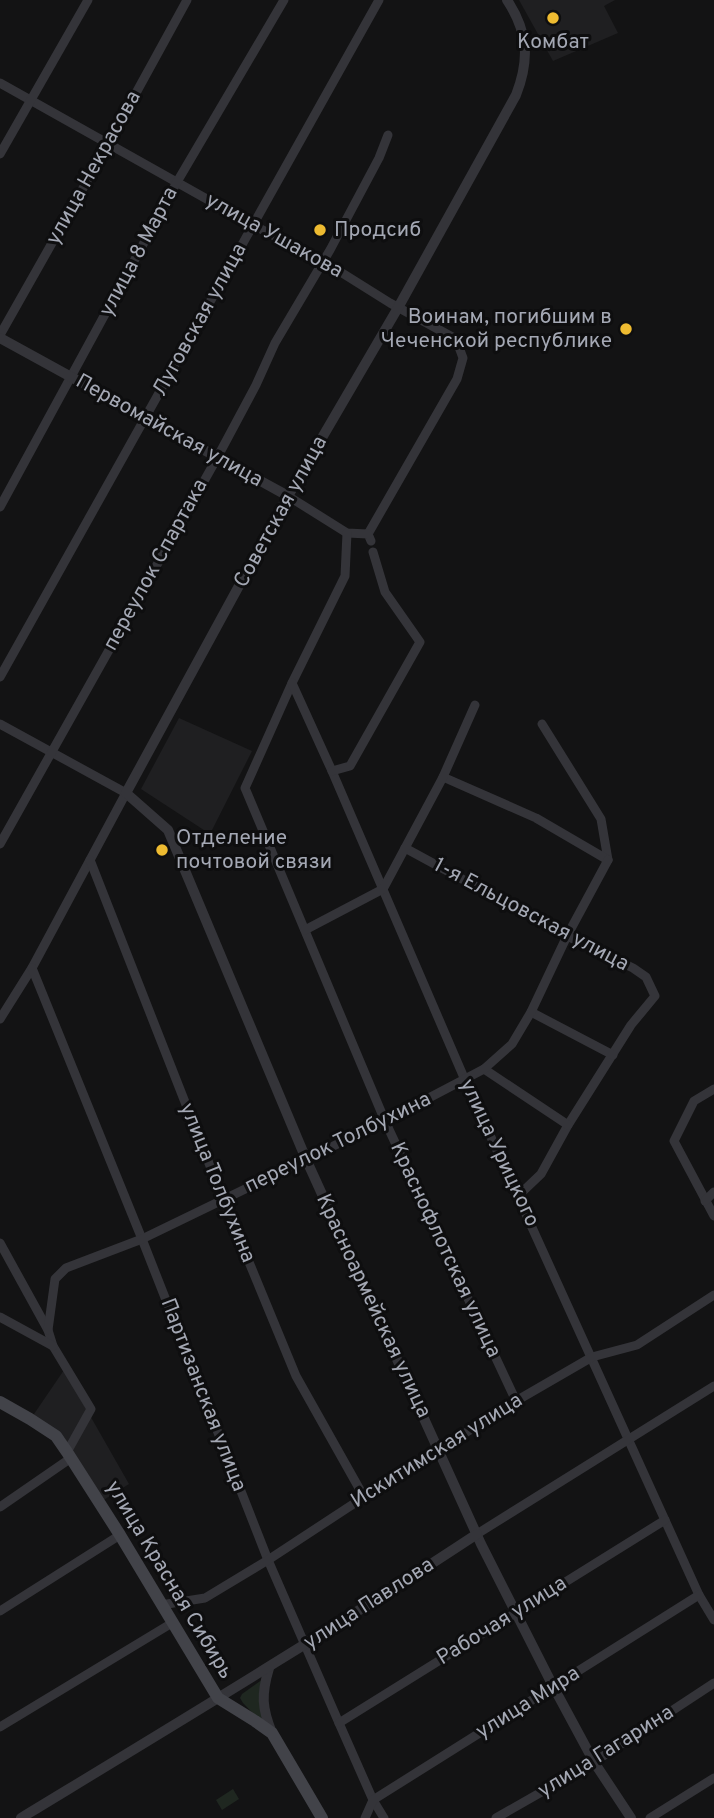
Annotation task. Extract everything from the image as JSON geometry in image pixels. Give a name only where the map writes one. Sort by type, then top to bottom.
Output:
[{"type":"main road","name":"улица Красная Сибирь","points":[[0,1402],[56,1437],[120,1535],[218,1698],[272,1733],[322,1818]]},
{"type":"street","points":[[0,154],[88,0]]},
{"type":"street","name":"улица Некрасова","points":[[0,337],[187,0]]},
{"type":"street","name":"улица 8 Марта","points":[[0,508],[177,182],[284,0]]},
{"type":"street","name":"Луговская улица","points":[[0,677],[379,0]]},
{"type":"street","name":"Советская улица","points":[[0,1020],[32,968],[288,496],[499,128],[521,82],[526,54],[517,15],[508,0]]},
{"type":"street","name":"улица Ушакова","points":[[0,83],[253,225],[323,261],[390,303],[456,339],[463,358],[457,379],[371,542]]},
{"type":"street","name":"переулок Спартака","points":[[0,844],[217,458],[275,343],[379,158],[388,135]]},
{"type":"street","name":"Первомайская улица","points":[[0,337],[288,496],[347,534]]},
{"type":"street","points":[[292,683],[345,576],[347,534],[371,542],[385,592],[420,642],[350,766],[332,771]]},
{"type":"street","name":"улица Урицкого","points":[[292,683],[465,1080],[699,1595],[714,1620]]},
{"type":"street","name":"Краснофлотская улица","points":[[292,683],[245,788],[385,1121],[516,1401]]},
{"type":"street","points":[[305,930],[383,889],[443,777],[475,705]]},
{"type":"street","points":[[0,724],[126,793]]},
{"type":"street","points":[[542,724],[601,819],[608,860]]},
{"type":"street","points":[[443,777],[536,818],[608,860]]},
{"type":"street","name":"Красноармейская улица","points":[[126,793],[168,830],[306,1159],[477,1534],[594,1762],[631,1818]]},
{"type":"street","name":"1-я Ельцовская улица","points":[[405,848],[567,936],[633,968],[646,976],[655,996],[631,1025],[568,1125],[541,1174],[519,1195]]},
{"type":"street","name":"улица Толбухина","points":[[90,860],[223,1199],[296,1376],[364,1497]]},
{"type":"street","name":"переулок Толбухина","points":[[48,1330],[55,1279],[66,1268],[142,1239],[385,1121],[484,1069],[512,1044],[531,1012],[567,936],[608,860]]},
{"type":"street","name":"Партизанская улица","points":[[32,968],[268,1560],[373,1800],[384,1818]]},
{"type":"street","points":[[531,1012],[613,1055]]},
{"type":"street","points":[[484,1069],[568,1125]]},
{"type":"street","points":[[714,1089],[694,1101],[674,1141],[714,1216]]},
{"type":"street","points":[[705,1201],[714,1192]]},
{"type":"street","points":[[0,1243],[48,1330],[53,1346],[90,1409],[69,1455],[2,1504]]},
{"type":"street","name":"Искитимская улица","points":[[161,1605],[205,1598],[516,1401],[592,1357],[637,1345],[714,1296]]},
{"type":"street","points":[[0,1317],[53,1346]]},
{"type":"street","name":"улица Павлова","points":[[21,1818],[306,1645],[714,1386]]},
{"type":"street","name":"Рабочая улица","points":[[339,1723],[665,1520]]},
{"type":"street","points":[[0,1611],[120,1535]]},
{"type":"street","name":"улица Мира","points":[[373,1800],[699,1595]]},
{"type":"street","points":[[0,1727],[172,1623]]},
{"type":"street","points":[[269,1668],[263,1702],[264,1713],[272,1733]]},
{"type":"street","name":"улица Гагарина","points":[[496,1818],[594,1762],[714,1684]]},
{"type":"street","points":[[650,1818],[714,1778]]},
{"type":"street","points":[[365,1818],[373,1800]]},
{"type":"shaded area","points":[[519,0],[615,0],[604,6],[618,33],[553,61]]},
{"type":"shaded area","points":[[179,718],[252,751],[210,834],[141,789]]},
{"type":"shaded area","points":[[64,1370],[129,1484],[102,1501],[64,1437],[32,1417]]},
{"type":"shaded area","points":[[263,1679],[264,1725],[240,1698]]},
{"type":"shaded area","points":[[233,1789],[239,1799],[222,1810],[216,1800]]},
{"type":"place","name":"Комбат","points":[[553,18]]},
{"type":"place","name":"Продсиб","points":[[320,230]]},
{"type":"place","name":"Воинам, погибшим в Чеченской республике","points":[[626,329]]},
{"type":"place","name":"Отделение почтовой связи","points":[[162,850]]}]
